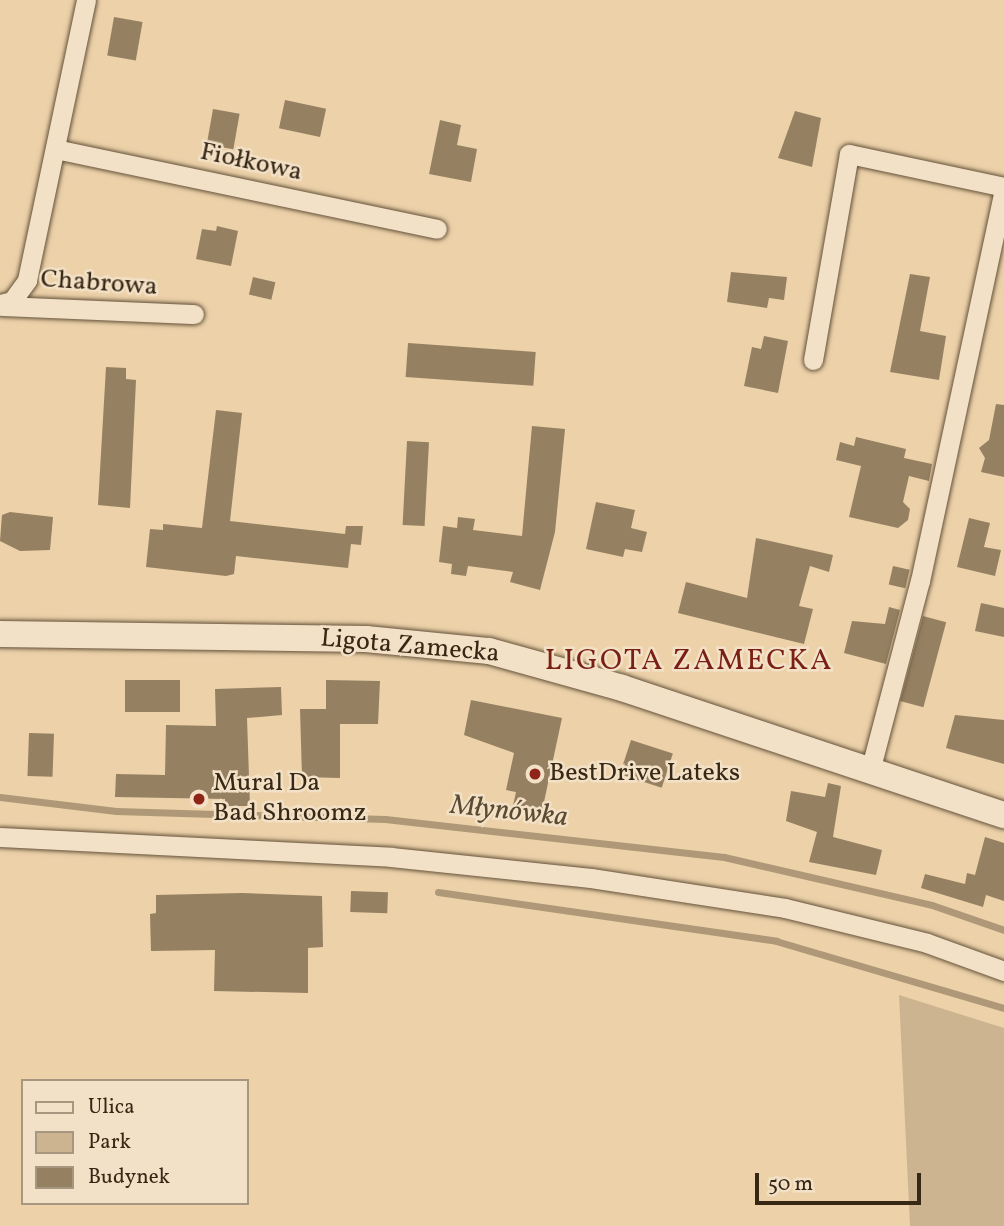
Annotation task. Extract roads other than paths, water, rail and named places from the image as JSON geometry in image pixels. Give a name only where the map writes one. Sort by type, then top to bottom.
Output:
[{"type":"main road","name":"Ligota Zamecka","points":[[0,634],[366,639],[489,651],[622,688],[1004,815]]},
{"type":"street","points":[[0,305],[12,302],[27,279],[86,0]]},
{"type":"street","name":"Fiołkowa","points":[[55,149],[437,229]]},
{"type":"street","points":[[813,360],[849,154],[1004,188],[920,582],[870,771]]},
{"type":"street","name":"Chabrowa","points":[[0,305],[194,314]]},
{"type":"street","points":[[0,836],[391,857],[591,878],[785,908],[927,943],[1004,971]]},
{"type":"waterway","name":"Młynówka","points":[[0,797],[116,811],[385,819],[724,857],[932,905],[1004,930]]},
{"type":"waterway","points":[[438,892],[776,941],[1004,1008]]},
{"type":"place","name":"BestDrive Lateks","points":[[535,774]]},
{"type":"place","name":"Mural Da Bad Shroomz","points":[[199,799]]},
{"type":"district","name":"LIGOTA ZAMECKA","points":[[689,661]]}]
